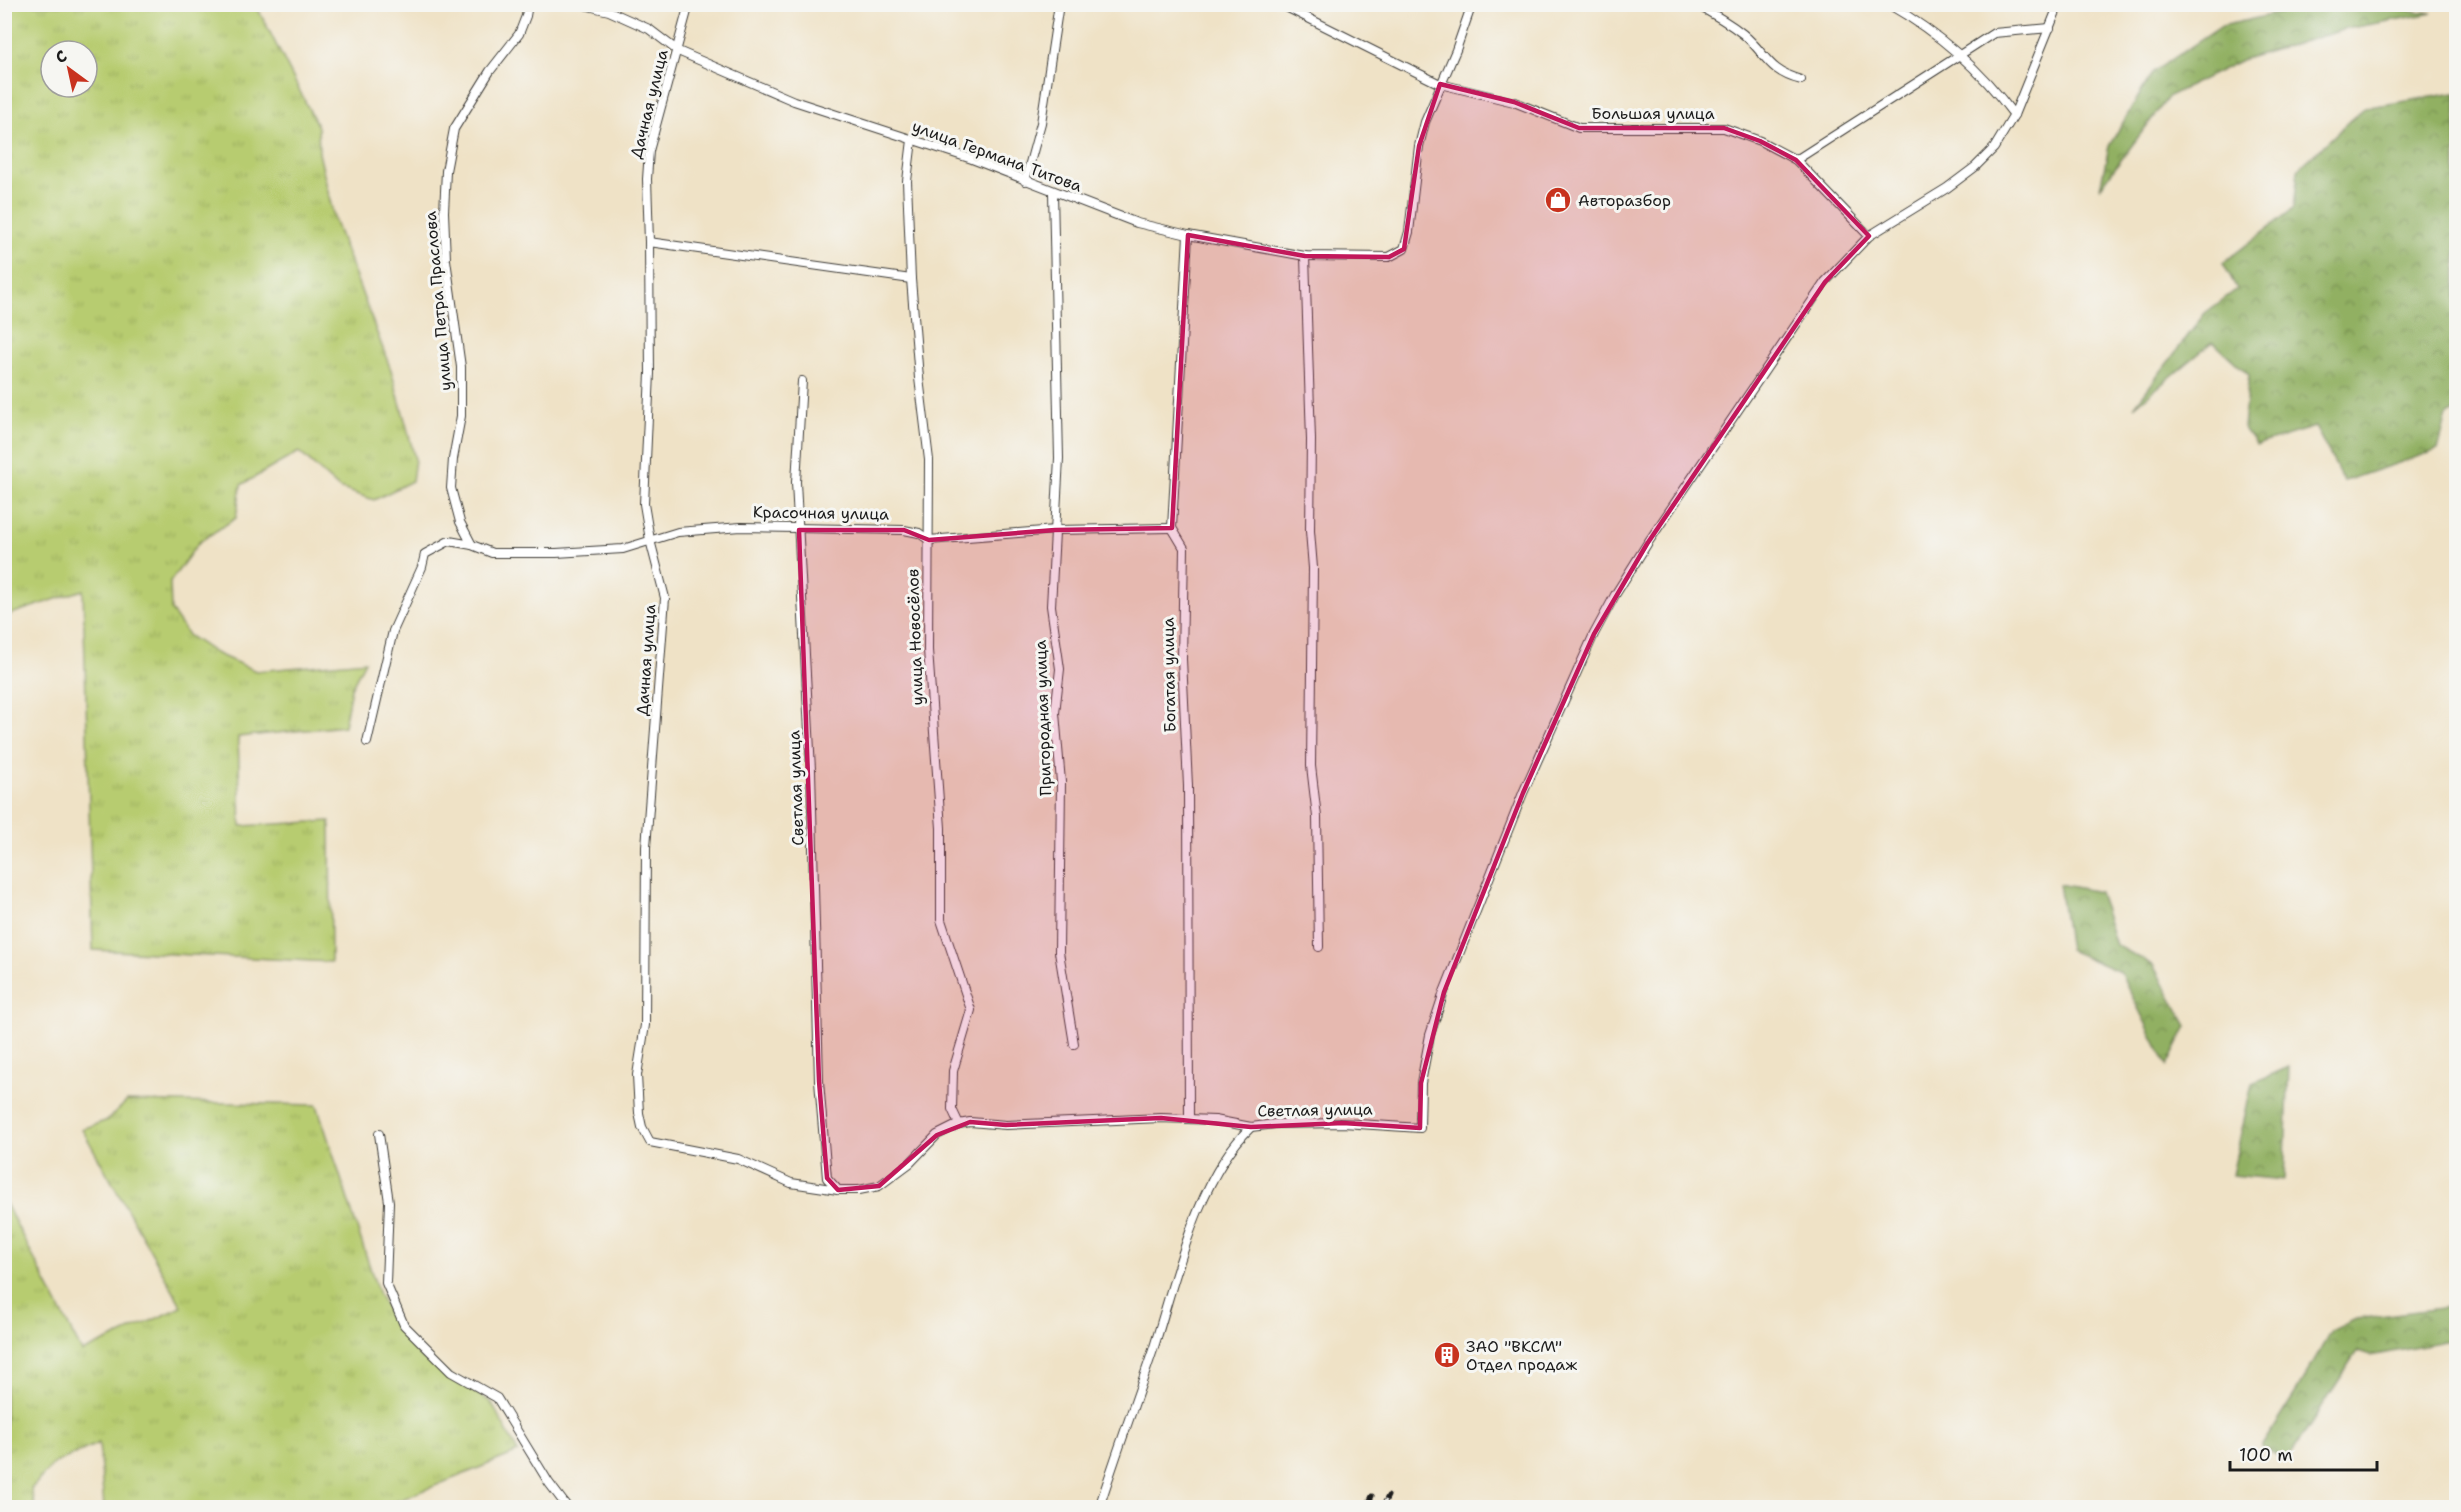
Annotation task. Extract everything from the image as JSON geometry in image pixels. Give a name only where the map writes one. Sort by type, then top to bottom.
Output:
[{"type":"street","name":"улица Петра Праслова","points":[[472,545],[460,522],[451,488],[453,459],[461,416],[461,367],[446,260],[444,212],[446,171],[454,129],[490,71],[519,34],[528,4]]},
{"type":"street","name":"улица Германа Титова","points":[[580,4],[609,11],[649,29],[678,51],[794,101],[972,159],[1137,223],[1188,235],[1305,256],[1389,257],[1404,249],[1409,232],[1419,146],[1425,122],[1440,84]]},
{"type":"street","name":"Дачная улица","points":[[650,1142],[642,1127],[639,1113],[637,1075],[645,1025],[646,847],[661,676],[665,598],[650,540],[644,504],[650,373],[646,179],[649,152],[689,4]]},
{"type":"street","points":[[1025,181],[1041,123],[1059,4]]},
{"type":"street","name":"Большая улица","points":[[1280,4],[1440,84],[1515,102],[1579,128],[1724,128],[1760,141],[1796,160],[1869,236]]},
{"type":"street","points":[[1440,84],[1456,50],[1472,4]]},
{"type":"street","points":[[1695,4],[1746,36],[1784,76],[1801,80]]},
{"type":"street","points":[[1888,4],[1933,33],[1958,55],[1995,90],[2014,115]]},
{"type":"street","points":[[1869,236],[1975,167],[1994,148],[2014,115],[2059,4]]},
{"type":"street","points":[[1796,160],[1994,33],[2050,28]]},
{"type":"street","name":"улица Новосёлов","points":[[912,140],[907,182],[911,279],[919,378],[929,460],[928,650],[941,828],[941,920],[971,1010],[953,1071],[952,1109],[959,1124]]},
{"type":"street","name":"Пригородная улица","points":[[1053,192],[1059,458],[1051,606],[1059,669],[1055,713],[1061,782],[1059,952],[1074,1044]]},
{"type":"street","name":"Богатая улица","points":[[1188,235],[1172,528],[1184,548],[1182,659],[1188,786],[1190,1118]]},
{"type":"street","name":"Светлая улица","points":[[650,1142],[738,1159],[791,1183],[838,1190],[859,1190],[879,1186],[910,1163],[937,1135],[959,1124],[970,1122],[1006,1125],[1190,1118],[1251,1127],[1275,1124],[1343,1123],[1420,1128],[1421,1083],[1430,1035],[1444,992],[1523,793],[1594,634],[1647,544],[1819,291],[1846,258],[1869,236]]},
{"type":"street","points":[[649,242],[911,279]]},
{"type":"street","points":[[1305,256],[1311,440],[1311,765],[1317,817],[1319,947]]},
{"type":"street","name":"Светлая улица","points":[[802,381],[796,482],[811,770],[819,1081],[827,1178],[838,1190]]},
{"type":"street","name":"Красочная улица","points":[[472,545],[492,554],[623,549],[678,532],[741,526],[799,530],[904,530],[919,533],[929,540],[1055,530],[1172,528]]},
{"type":"street","points":[[367,742],[393,631],[422,567],[425,554],[449,541],[472,545]]},
{"type":"street","points":[[1099,1508],[1195,1222],[1218,1168],[1238,1139],[1251,1127]]},
{"type":"street","points":[[379,1134],[389,1202],[387,1283],[404,1325],[451,1372],[497,1398],[549,1483],[568,1508]]},
{"type":"highlighted area","points":[[1440,84],[1514,102],[1579,128],[1724,128],[1760,141],[1796,160],[1869,236],[1825,282],[1647,544],[1594,634],[1523,793],[1444,992],[1421,1083],[1420,1128],[1343,1123],[1251,1127],[1161,1118],[1006,1125],[970,1122],[937,1135],[879,1186],[838,1190],[827,1178],[819,1081],[799,530],[904,530],[929,540],[1055,530],[1172,528],[1188,235],[1305,256],[1389,257],[1404,249],[1419,146]]},
{"type":"green space","points":[[2318,4],[2367,5],[2432,13],[2346,29],[2244,59],[2169,96],[2100,188],[2109,146],[2153,72],[2222,26]]},
{"type":"green space","points":[[4,5],[256,5],[318,127],[319,153],[335,222],[391,370],[406,424],[415,459],[412,481],[374,500],[339,488],[299,452],[241,485],[236,518],[199,542],[170,582],[171,610],[188,635],[215,653],[256,671],[365,661],[351,688],[344,726],[238,737],[241,826],[330,821],[331,962],[93,950],[83,590],[5,616]]},
{"type":"green space","points":[[2456,93],[2456,410],[2447,415],[2438,450],[2344,481],[2315,427],[2256,445],[2243,427],[2249,375],[2213,342],[2134,407],[2205,313],[2237,289],[2223,263],[2294,208],[2298,169],[2364,108]]},
{"type":"green space","points":[[2059,884],[2099,892],[2116,945],[2153,965],[2187,1026],[2167,1066],[2120,972],[2069,950]]},
{"type":"green space","points":[[2289,1067],[2284,1180],[2232,1175],[2252,1083]]},
{"type":"green space","points":[[127,1101],[317,1105],[379,1295],[405,1340],[422,1358],[491,1402],[518,1452],[383,1507],[104,1508],[99,1443],[53,1464],[31,1489],[35,1507],[5,1507],[5,1202],[82,1352],[182,1307],[82,1129],[108,1120]]},
{"type":"green space","points":[[2456,1306],[2456,1339],[2370,1355],[2358,1351],[2287,1460],[2261,1447],[2331,1331],[2356,1319]]},
{"type":"railway","points":[[1366,1508],[1372,1496]]},
{"type":"railway","points":[[1382,1508],[1388,1496]]},
{"type":"place","name":"Авторазбор","points":[[1558,200]]},
{"type":"place","name":"ЗАО \"ВКСМ\" Отдел продаж","points":[[1447,1355]]}]
